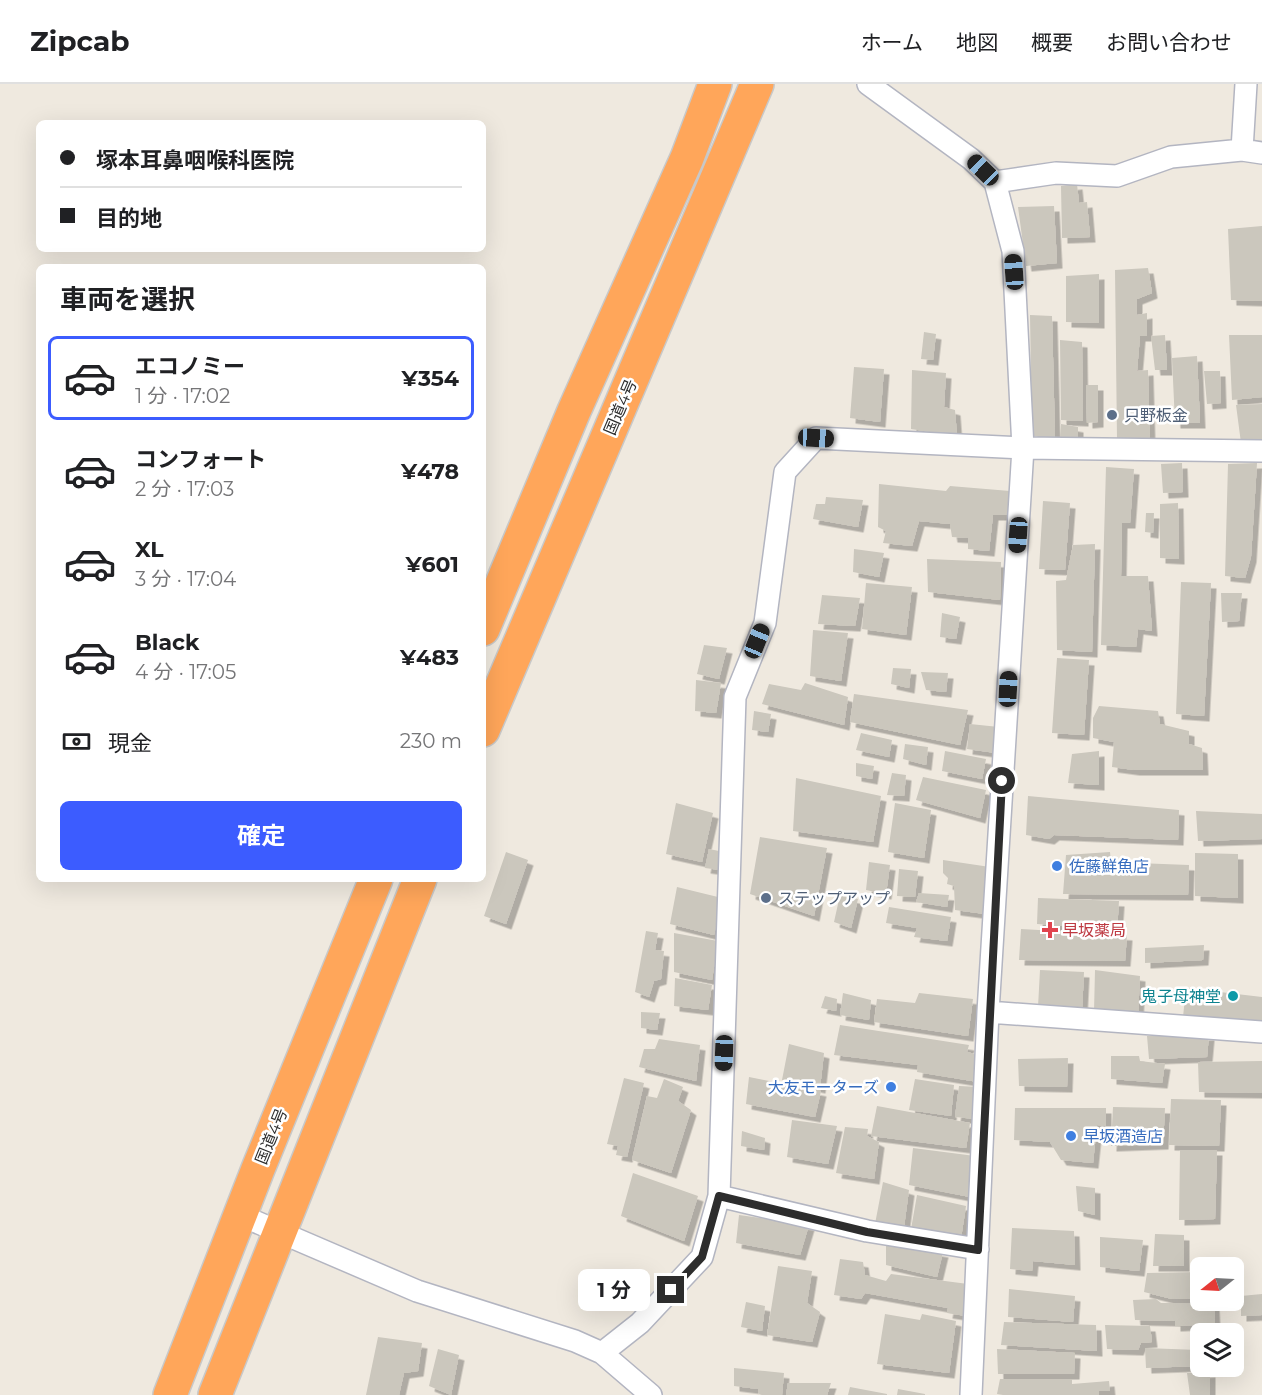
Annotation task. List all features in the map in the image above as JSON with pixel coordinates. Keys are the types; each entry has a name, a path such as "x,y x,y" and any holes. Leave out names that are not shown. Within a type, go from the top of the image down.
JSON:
{"highway":[{"path":"486,622 574,411 687,158 715,84"},
{"name":"国道4号","path":"486,723 757,84"},
{"name":"国道4号","path":"170,1395 375,882"},
{"path":"215,1395 419,882"}],"street":[{"path":"868,84 971,159 995,182 1013,251 1023,448 988,1012 971,1395"},
{"path":"995,182 1056,173 1117,176 1171,157 1252,151 1246,84"},
{"path":"602,1353 640,1323 702,1257 719,1196 735,697 765,623 785,472 816,438 1023,448 1262,451"},
{"path":"988,1012 1262,1032"},
{"path":"719,1196 867,1232 978,1250"},
{"path":"240,1215 417,1291 575,1341 602,1353 651,1395"}],"building":[{"path":"1077,184 1079,203 1087,202 1090,237 1062,238 1061,186"},
{"path":"1054,206 1057,263 1026,266 1018,207"},
{"path":"1262,226 1262,301 1231,300 1228,229"},
{"path":"1148,268 1152,293 1137,299 1137,315 1147,313 1147,336 1140,336 1137,371 1148,370 1150,441 1117,440 1115,270"},
{"path":"1099,274 1099,323 1066,322 1066,276"},
{"path":"1030,315 1052,316 1055,438 1032,436"},
{"path":"924,332 936,334 933,360 921,359"},
{"path":"1165,335 1167,370 1155,370 1151,336"},
{"path":"1229,335 1262,335 1262,397 1232,400"},
{"path":"1060,340 1082,342 1083,421 1061,420"},
{"path":"1197,356 1200,423 1175,423 1172,358"},
{"path":"854,367 884,369 880,422 850,418"},
{"path":"912,370 946,373 944,407 955,410 957,436 911,429"},
{"path":"1204,371 1220,371 1221,403 1207,404"},
{"path":"1086,385 1098,385 1098,422 1087,423"},
{"path":"1262,404 1262,443 1241,443 1236,405"},
{"path":"1061,424 1078,427 1078,437 1060,437"},
{"path":"1182,463 1183,492 1163,493 1161,464"},
{"path":"1257,463 1251,557 1245,578 1225,576 1228,464"},
{"path":"1106,467 1134,469 1130,523 1122,523 1121,576 1148,576 1152,631 1138,629 1136,647 1101,645"},
{"path":"879,484 946,491 950,486 1010,491 1011,515 993,515 989,551 968,549 968,538 952,537 950,524 919,521 912,546 883,543 886,531 878,527"},
{"path":"826,497 863,500 858,527 813,519 816,504 825,504"},
{"path":"1043,501 1070,503 1065,570 1039,569"},
{"path":"1178,503 1179,559 1160,558 1160,504"},
{"path":"1146,513 1154,513 1153,533 1145,532"},
{"path":"1095,544 1092,652 1057,650 1056,581 1066,580 1073,545"},
{"path":"854,549 884,553 879,577 853,572"},
{"path":"927,559 1001,562 1000,600 928,592"},
{"path":"1181,582 1211,583 1204,716 1176,714"},
{"path":"866,583 912,587 906,635 862,629"},
{"path":"1221,593 1242,593 1239,621 1222,622"},
{"path":"822,595 860,598 855,626 818,624"},
{"path":"942,613 960,617 956,639 940,637"},
{"path":"813,630 848,633 841,681 810,676"},
{"path":"704,645 727,648 719,679 697,674"},
{"path":"1057,658 1089,660 1084,735 1052,733"},
{"path":"893,668 911,669 909,688 891,684"},
{"path":"921,672 948,673 946,692 926,690"},
{"path":"696,680 721,683 716,713 695,711"},
{"path":"805,683 848,697 844,725 762,704 769,684 801,690"},
{"path":"854,694 968,710 960,745 850,722"},
{"path":"1099,706 1158,711 1160,724 1189,731 1189,744 1202,748 1203,770 1134,770 1112,767 1114,742 1093,738 1093,718"},
{"path":"754,711 771,714 768,732 752,730"},
{"path":"970,724 999,727 996,753 967,749"},
{"path":"861,733 892,740 889,757 856,750"},
{"path":"905,744 928,747 926,765 903,759"},
{"path":"945,751 986,759 982,779 942,771"},
{"path":"1099,751 1099,785 1068,783 1072,754"},
{"path":"856,763 874,766 872,779 856,776"},
{"path":"892,773 906,775 904,796 887,795"},
{"path":"923,777 986,790 980,818 916,800"},
{"path":"796,778 881,796 873,842 793,831"},
{"path":"1028,796 1179,810 1178,840 1054,835 1049,839 1026,835"},
{"path":"676,803 713,813 702,862 666,854"},
{"path":"895,803 931,810 924,858 888,852"},
{"path":"1196,811 1262,814 1262,839 1198,841"},
{"path":"760,837 827,848 814,916 750,894"},
{"path":"709,849 724,852 720,870 705,868"},
{"path":"506,852 528,860 506,924 484,916"},
{"path":"1110,852 1111,862 1189,865 1188,895 1063,894 1066,855"},
{"path":"1195,853 1238,854 1238,898 1195,896"},
{"path":"943,860 990,867 985,914 955,910 954,886 947,884 948,878 943,873"},
{"path":"869,862 890,865 886,894 866,890"},
{"path":"899,869 918,871 915,897 897,896"},
{"path":"677,887 722,898 714,935 670,924"},
{"path":"919,893 949,895 947,907 916,902"},
{"path":"840,895 858,899 851,928 834,922"},
{"path":"1038,898 1119,901 1117,930 1037,924"},
{"path":"889,907 951,917 947,941 914,937 917,928 886,923"},
{"path":"1021,929 1127,935 1125,961 1019,960"},
{"path":"646,931 658,933 655,950 664,951 661,979 654,981 649,997 635,992"},
{"path":"674,933 718,941 712,980 674,972"},
{"path":"1204,945 1203,960 1145,963 1145,948"},
{"path":"1040,970 1084,972 1082,1011 1038,1007"},
{"path":"1095,970 1140,976 1138,1016 1094,1012"},
{"path":"675,978 712,985 708,1010 674,1006"},
{"path":"1186,988 1262,997 1262,1025 1183,1017"},
{"path":"843,993 871,1000 869,1020 840,1015"},
{"path":"919,993 973,999 968,1036 874,1022 877,999 915,1003"},
{"path":"825,996 837,999 836,1011 821,1008"},
{"path":"641,1012 660,1013 657,1030 641,1028"},
{"path":"840,1025 969,1045 967,1052 979,1055 978,1082 917,1072 918,1065 834,1055"},
{"path":"1209,1035 1207,1057 1149,1059 1147,1036"},
{"path":"659,1039 700,1045 696,1081 639,1067 644,1049 655,1049"},
{"path":"789,1044 824,1053 820,1088 782,1080"},
{"path":"1111,1056 1139,1056 1140,1061 1165,1064 1162,1083 1111,1079"},
{"path":"1068,1058 1067,1087 1019,1086 1018,1059"},
{"path":"1262,1061 1262,1093 1199,1092 1198,1062"},
{"path":"749,1077 821,1091 815,1117 746,1104"},
{"path":"624,1078 644,1083 627,1157 616,1155 618,1146 607,1144"},
{"path":"664,1079 683,1087 678,1101 691,1110 671,1173 632,1160 647,1096 657,1098"},
{"path":"915,1079 954,1085 951,1116 909,1110"},
{"path":"959,1086 979,1087 976,1119 955,1117"},
{"path":"1171,1099 1221,1100 1219,1146 1169,1145"},
{"path":"877,1106 970,1123 966,1148 871,1136"},
{"path":"1113,1107 1165,1108 1163,1144 1111,1146"},
{"path":"1015,1108 1106,1108 1106,1126 1097,1125 1093,1163 1061,1160 1050,1142 1014,1140"},
{"path":"792,1120 837,1126 828,1164 787,1157"},
{"path":"845,1127 868,1129 867,1136 879,1142 874,1179 836,1173"},
{"path":"742,1131 765,1138 764,1150 741,1146"},
{"path":"913,1148 975,1156 970,1197 909,1185"},
{"path":"1180,1150 1217,1150 1215,1219 1179,1220"},
{"path":"633,1173 698,1196 684,1241 621,1216"},
{"path":"883,1182 909,1190 904,1227 875,1224"},
{"path":"1076,1186 1095,1188 1095,1215 1078,1211"},
{"path":"917,1195 966,1206 961,1238 911,1229"},
{"path":"739,1215 809,1225 800,1255 736,1243"},
{"path":"1012,1228 1074,1231 1075,1265 1033,1261 1032,1271 1010,1269"},
{"path":"1155,1234 1184,1235 1184,1266 1153,1266"},
{"path":"1100,1237 1143,1240 1139,1271 1100,1267"},
{"path":"886,1243 943,1252 937,1277 886,1265"},
{"path":"840,1259 863,1262 865,1275 886,1281 891,1274 968,1284 966,1316 947,1313 948,1308 865,1293 861,1299 834,1295"},
{"path":"778,1266 812,1271 807,1303 820,1312 812,1342 767,1335"},
{"path":"1190,1272 1190,1298 1172,1299 1144,1292 1147,1273"},
{"path":"1009,1289 1075,1296 1073,1322 1008,1317"},
{"path":"1262,1294 1262,1315 1241,1316 1241,1311 1244,1311 1244,1296"},
{"path":"1156,1299 1161,1303 1190,1303 1190,1311 1214,1311 1215,1323 1190,1323 1190,1325 1175,1326 1175,1321 1135,1320 1133,1300"},
{"path":"746,1302 765,1306 762,1331 741,1327"},
{"path":"885,1314 920,1320 922,1314 956,1321 949,1373 877,1364"},
{"path":"1004,1322 1096,1325 1097,1351 1001,1345"},
{"path":"1105,1325 1150,1326 1152,1342 1141,1343 1138,1350 1107,1349"},
{"path":"378,1337 422,1343 418,1371 404,1373 399,1395 366,1395"},
{"path":"1145,1348 1190,1350 1190,1366 1146,1368"},
{"path":"438,1349 459,1355 451,1395 429,1386"},
{"path":"997,1349 1075,1353 1074,1374 998,1374"},
{"path":"734,1368 784,1373 782,1395 762,1395 759,1394 758,1389 734,1386"},
{"path":"1187,1373 1190,1373 1190,1377 1210,1377 1210,1395 1190,1395"},
{"path":"1000,1379 1072,1379 1072,1384 1109,1381 1110,1391 1099,1391 1099,1395 1003,1395 997,1394"},
{"path":"788,1383 831,1383 827,1395 786,1395"},
{"path":"850,1387 887,1394 887,1395 848,1395"},
{"path":"898,1389 925,1394 925,1395 897,1395"}],"place":[{"name":"只野板金","path":"1112,415"},
{"name":"佐藤鮮魚店","path":"1057,866"},
{"name":"ステップアップ","path":"766,898"},
{"name":"早坂薬局","path":"1050,930"},
{"name":"鬼子母神堂","path":"1233,996"},
{"name":"大友モーターズ","path":"891,1087"},
{"name":"早坂酒造店","path":"1071,1136"}],"route":[{"path":"671,1290 702,1257 719,1196 867,1232 978,1250 988,1012 1002,781"}]}
